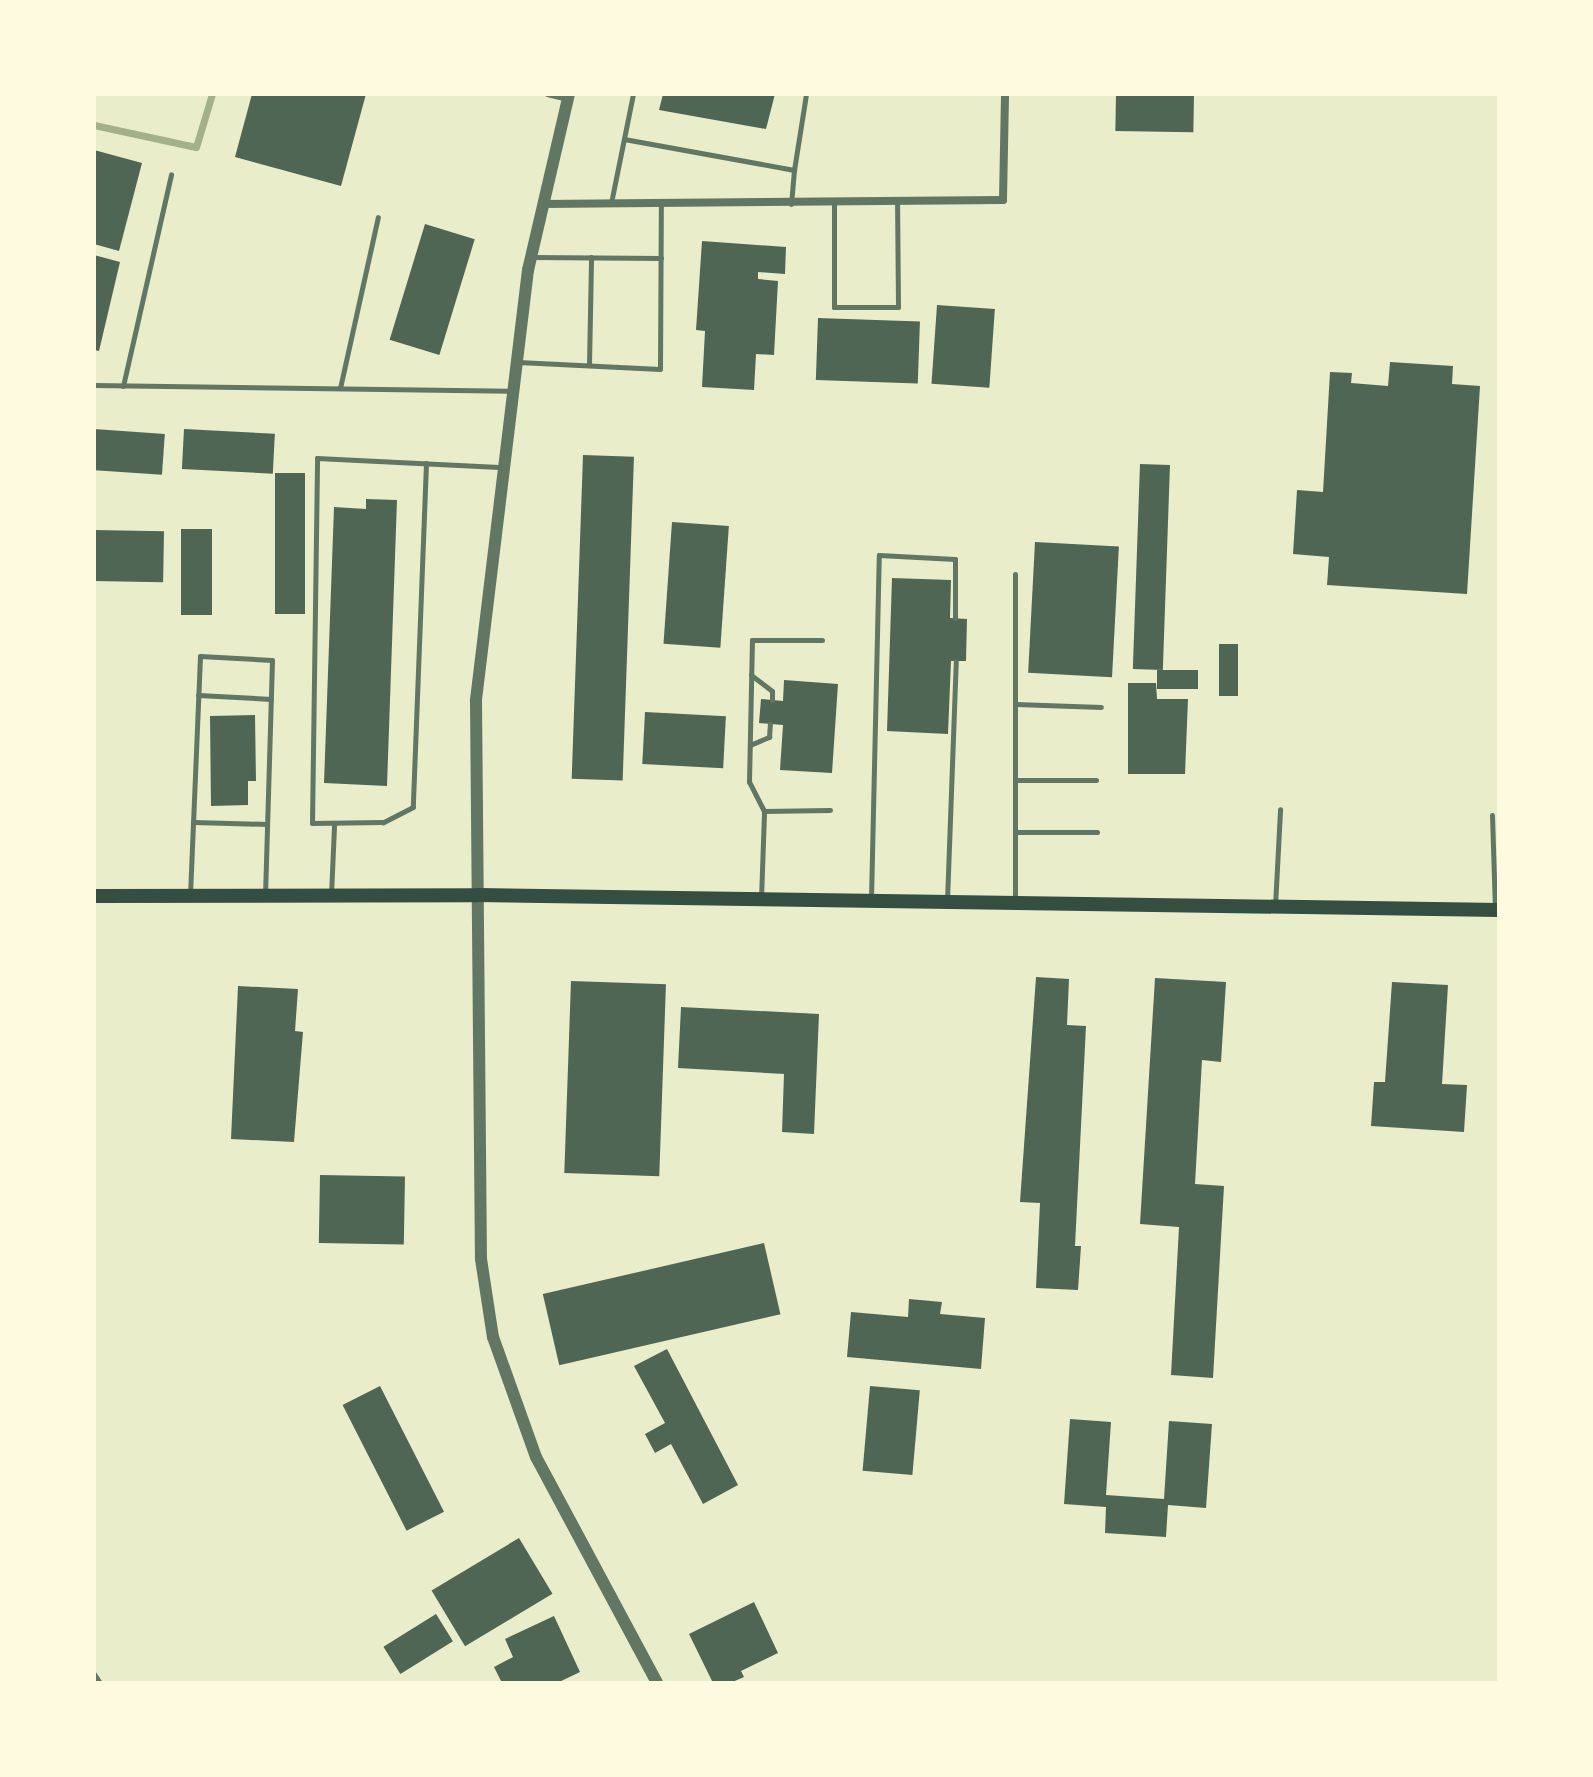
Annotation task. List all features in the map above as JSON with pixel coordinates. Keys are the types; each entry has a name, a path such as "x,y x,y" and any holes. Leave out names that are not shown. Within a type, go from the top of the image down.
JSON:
{"main road":[{"path":"94,896 478,895 1497,910"}],"street":[{"path":"542,204 1003,200 1005,94"},
{"path":"568,97 531,257 476,701 481,1259 493,1337 536,1457 657,1683"}],"lane":[{"path":"547,94 568,97"},
{"path":"611,203 633,94"},
{"path":"791,204 806,94"},
{"path":"624,139 794,170"},
{"path":"123,386 171,174"},
{"path":"834,203 834,307 898,307 897,202"},
{"path":"516,362 660,369 661,205"},
{"path":"340,388 378,217"},
{"path":"531,257 661,258"},
{"path":"589,365 591,257"},
{"path":"94,385 513,391"},
{"path":"426,463 413,807 383,822 312,823 317,458 426,463 505,467"},
{"path":"871,901 879,555 955,559 955,618"},
{"path":"1015,574 1015,903"},
{"path":"760,900 764,811 749,782 752,640 822,640"},
{"path":"190,896 200,656 272,660 265,896"},
{"path":"947,902 956,661"},
{"path":"751,675 772,691 772,700"},
{"path":"198,695 271,699"},
{"path":"1015,704 1101,707"},
{"path":"750,745 769,737 770,724"},
{"path":"1015,780 1096,780"},
{"path":"1275,907 1280,809"},
{"path":"764,811 830,810"},
{"path":"1492,815 1497,910"},
{"path":"193,822 267,824"},
{"path":"331,896 334,825"},
{"path":"1015,832 1097,832"},
{"path":"94,1674 100,1683"}],"building":[{"path":"252,94 366,94 341,186 235,157"},
{"path":"663,94 775,94 766,129 659,110"},
{"path":"1116,94 1194,95 1193,132 1115,131"},
{"path":"94,150 142,163 119,251 94,244"},
{"path":"425,224 475,239 439,355 390,340"},
{"path":"702,241 786,247 785,274 758,272 758,279 778,281 774,355 756,354 754,390 702,387 705,331 696,330"},
{"path":"94,255 120,262 99,351 94,350"},
{"path":"937,305 995,309 989,388 931,384"},
{"path":"818,318 920,322 918,384 816,380"},
{"path":"1390,362 1453,366 1452,384 1480,386 1467,594 1327,585 1329,557 1293,554 1297,490 1323,492 1330,372 1352,373 1351,383 1388,386"},
{"path":"94,429 165,434 162,475 94,470"},
{"path":"184,429 275,434 273,474 182,469"},
{"path":"583,455 634,457 623,781 572,779"},
{"path":"1140,464 1170,465 1163,670 1133,669"},
{"path":"275,473 305,473 305,614 275,614"},
{"path":"366,499 397,500 387,786 324,783 334,507 366,509"},
{"path":"672,522 729,526 720,648 663,644"},
{"path":"181,529 212,529 212,615 181,615"},
{"path":"94,530 164,531 163,582 94,581"},
{"path":"1035,542 1119,546 1112,677 1028,673"},
{"path":"892,578 951,580 950,618 967,619 966,661 951,661 948,734 887,731"},
{"path":"1219,644 1238,644 1238,696 1219,696"},
{"path":"1157,670 1198,670 1198,689 1157,689"},
{"path":"784,680 838,684 832,773 780,770 783,725 759,723 761,699 783,701"},
{"path":"1128,683 1156,683 1157,699 1188,699 1185,774 1128,774"},
{"path":"645,712 726,716 723,768 642,764"},
{"path":"255,715 256,781 248,781 248,805 211,806 210,716"},
{"path":"1036,977 1069,979 1067,1025 1086,1026 1075,1246 1081,1246 1078,1290 1036,1288 1040,1203 1020,1202"},
{"path":"1155,978 1226,982 1221,1062 1202,1060 1195,1184 1224,1186 1213,1378 1171,1375 1179,1227 1140,1224"},
{"path":"571,981 666,984 659,1176 564,1173"},
{"path":"1392,982 1448,985 1442,1084 1467,1085 1464,1132 1371,1126 1374,1082 1385,1082"},
{"path":"238,986 298,989 295,1031 303,1032 294,1142 231,1139"},
{"path":"681,1007 819,1014 814,1134 782,1132 784,1074 678,1068"},
{"path":"320,1175 405,1176 404,1244 319,1243"},
{"path":"764,1243 780,1314 559,1365 543,1294"},
{"path":"909,1299 942,1302 940,1314 985,1318 981,1369 847,1357 851,1312 908,1317"},
{"path":"667,1349 738,1485 703,1504 671,1444 655,1453 645,1434 665,1423 634,1366"},
{"path":"380,1386 444,1512 407,1531 343,1405"},
{"path":"870,1386 920,1390 912,1475 863,1471"},
{"path":"1070,1419 1111,1422 1106,1495 1164,1499 1169,1421 1212,1424 1206,1508 1168,1505 1166,1537 1105,1533 1106,1507 1064,1504"},
{"path":"519,1538 552,1594 465,1646 432,1591"},
{"path":"754,1602 778,1653 741,1671 744,1677 730,1683 713,1683 689,1634"},
{"path":"436,1614 453,1641 400,1674 383,1647"},
{"path":"554,1616 580,1672 557,1683 502,1683 494,1667 513,1657 505,1639"}],"waterway":[{"path":"94,125 196,147 212,94"}]}
